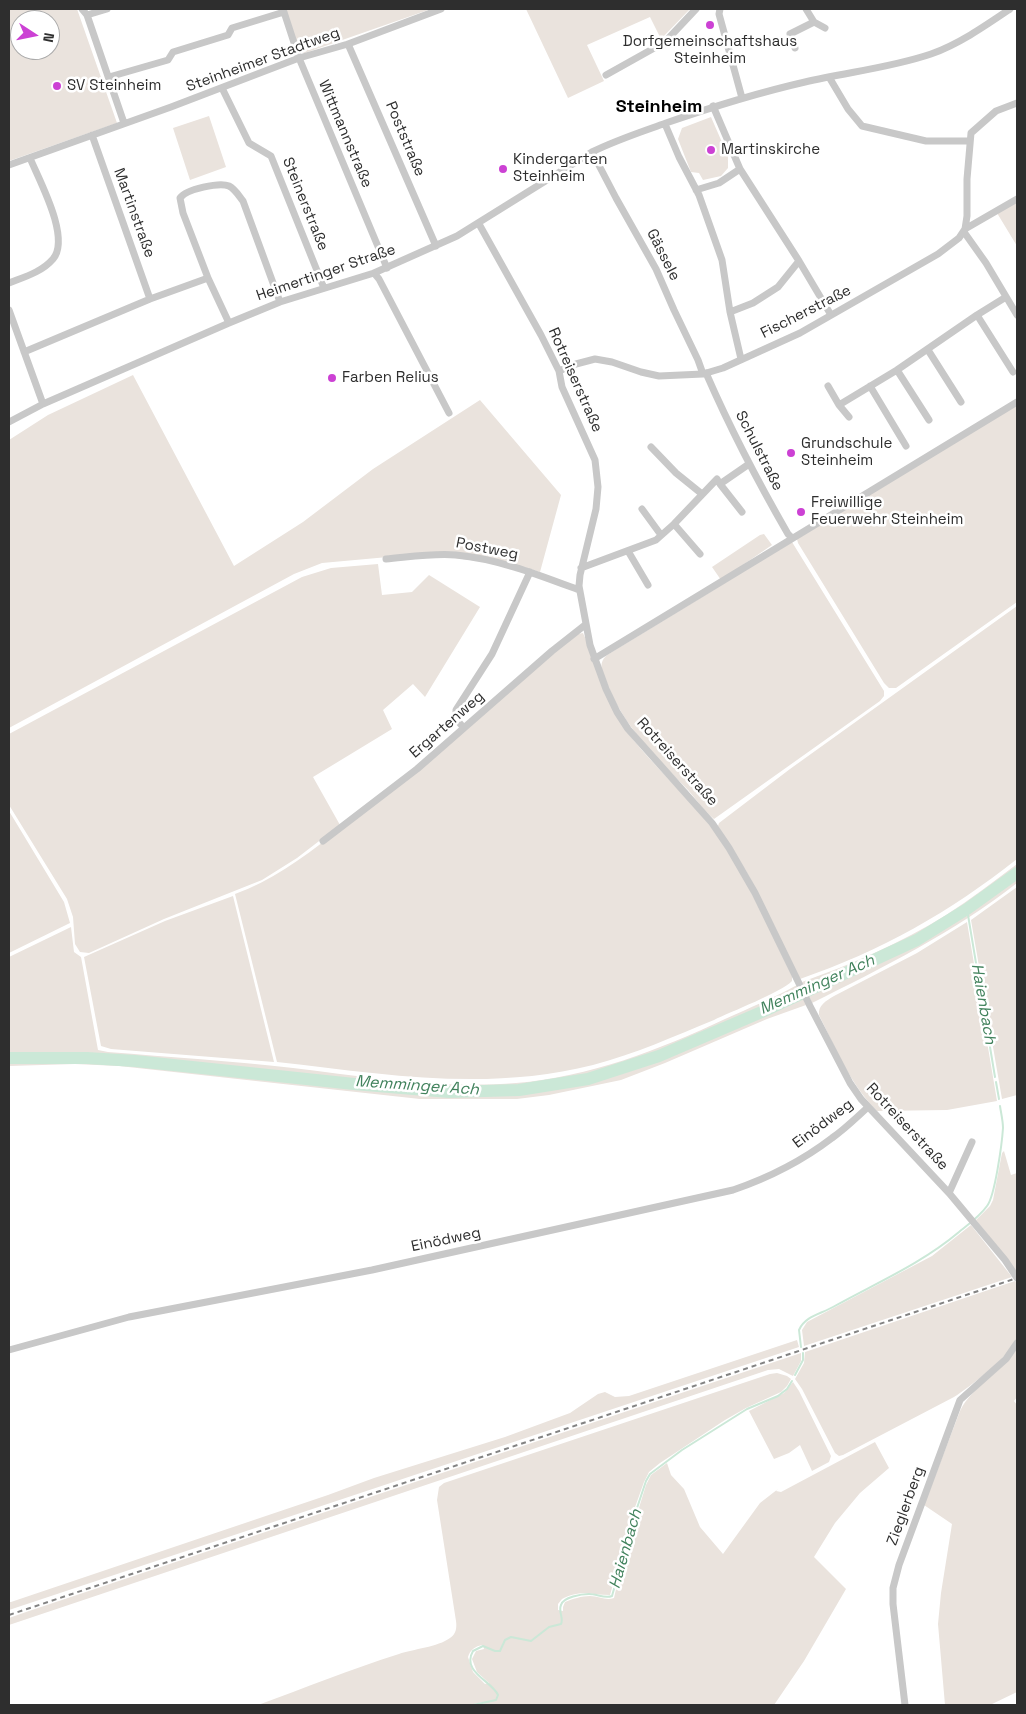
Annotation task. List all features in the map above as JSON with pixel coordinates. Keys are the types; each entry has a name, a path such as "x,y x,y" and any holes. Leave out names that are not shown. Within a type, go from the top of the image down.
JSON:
{"street":[{"path":"107,9 85,12 124,123"},
{"name":"Steinheimer Stadtweg","path":"9,165 222,88 298,58 348,44 441,9"},
{"path":"606,75 665,42 696,9"},
{"path":"720,9 719,14 742,98"},
{"path":"806,9 814,22 825,28"},
{"name":"Heimertinger Straße","path":"9,422 43,404 229,323 280,302 374,273 436,246 478,224 592,152 612,142 712,106 829,76 897,64 931,54 960,40 1010,9"},
{"path":"109,77 168,60 173,52 228,35 232,28 284,10"},
{"name":"Wittmannstraße","path":"284,10 298,58 387,268"},
{"path":"794,48 790,34 814,22"},
{"name":"Poststraße","path":"348,44 436,246"},
{"path":"829,76 848,109 862,126 926,141 969,141"},
{"name":"Steinerstraße","path":"222,88 249,143 271,156 324,288"},
{"path":"1017,103 996,111 971,133 967,178 967,216 964,230 1017,315"},
{"path":"712,106 740,169 831,314"},
{"path":"664,124 696,190 722,260 730,312 741,359"},
{"name":"Martinstraße","path":"92,135 150,300"},
{"name":"Gässele","path":"592,152 656,268 704,374"},
{"path":"9,283 40,270 53,259 58,251 59,238 54,216 30,158"},
{"path":"696,190 718,183 740,169"},
{"path":"229,323 208,278 183,213 180,198 186,193 222,184 235,190 242,201 280,302"},
{"name":"Fischerstraße","path":"559,371 595,359 659,376 704,374 723,368 800,334 831,314 938,254 959,238 964,230 1017,199"},
{"name":"Rotreiserstraße","path":"478,224 541,335 559,371 562,386 582,427 595,460 598,487 596,509 581,568 579,590 585,626 594,659 609,695 625,725 712,823 728,848 755,893 850,1083 867,1108 949,1193 1017,1278"},
{"path":"730,312 753,303 778,287 799,261"},
{"path":"374,273 379,279 449,413"},
{"path":"24,352 208,278"},
{"path":"839,405 928,350 976,315 1006,297"},
{"path":"9,310 43,404"},
{"path":"976,315 1013,372"},
{"path":"928,350 961,402"},
{"path":"897,370 929,420"},
{"name":"Schulstraße","path":"704,374 749,464 792,538"},
{"path":"828,386 839,405 849,417"},
{"path":"870,386 906,446"},
{"path":"594,659 1017,402"},
{"path":"651,447 676,473 702,494"},
{"path":"720,484 749,464"},
{"path":"581,568 656,540 717,480 742,512"},
{"path":"642,509 661,535"},
{"path":"674,524 700,554"},
{"path":"628,551 648,585"},
{"name":"Postweg","path":"386,559 455,555 498,563 530,572 579,590"},
{"path":"464,728 456,719 456,710 492,654 530,572"},
{"name":"Ergartenweg","path":"323,841 406,778 552,651 585,626"},
{"name":"Einödweg","path":"9,1350 129,1317 372,1270 733,1190 764,1178 813,1151 833,1138 867,1108"},
{"name":"Rotreiserstraße","path":"949,1193 972,1142"},
{"name":"Zieglerberg","path":"905,1705 893,1604 893,1588 899,1565 960,1400 1006,1359 1017,1343"}],"shaded area":[{"name":"SV Steinheim","path":"9,9 77,9 117,123 9,161"},
{"path":"285,9 431,9 305,53 300,52"},
{"path":"526,9 690,9 661,39 650,17 587,45 604,81 568,98"},
{"path":"209,116 226,167 190,180 173,128"},
{"path":"711,117 728,156 728,168 721,176 703,180 699,173 691,172 678,139 682,128"},
{"path":"1017,202 1017,246 997,213"},
{"path":"133,375 234,566 303,522 373,469 480,400 561,495 540,572 520,566 421,554 322,563 294,574 9,728 9,440 48,415"},
{"path":"1017,404 1017,602 896,688 889,688 884,683 797,539"},
{"path":"764,534 772,545 721,580 712,567"},
{"path":"792,542 884,691 884,696 880,701 714,819 631,727 614,699 603,672 602,662 607,655"},
{"path":"378,564 382,595 412,592 429,575 480,607 425,697 413,684 383,710 392,729 313,777 340,825 297,858 262,880 164,919 89,953 80,952 75,944 73,917 67,899 9,805 9,734 302,577 331,568"},
{"path":"1017,606 1017,859 940,913 887,943 800,979 749,876 718,826 719,823 790,769"},
{"path":"583,633 624,728 645,754 702,815 724,845 755,900 792,976 792,981 778,991 755,1002 624,1056 593,1065 553,1073 514,1078 435,1078 277,1062 235,894 261,883 320,845 551,654 578,634"},
{"path":"9,811 64,902 70,923 9,953"},
{"path":"1017,864 1017,883 969,918 891,963 812,1003 802,982 858,960 912,935 955,909"},
{"path":"1017,887 1017,1095 1002,1099 971,920"},
{"path":"233,896 274,1062 111,1049 101,1046 84,957 165,921"},
{"path":"967,922 997,1101 947,1110 877,1111 867,1101 844,1066 819,1015 820,1009 823,1004 834,996 917,953"},
{"path":"71,927 74,952 81,957 98,1050 108,1052 247,1063 432,1083 516,1083 570,1075 649,1051 770,999 797,985 806,1005 767,1019 621,1080 549,1095 517,1099 420,1099 119,1066 75,1064 9,1066 9,957"},
{"path":"1004,1151 1011,1175 1017,1173 1017,1272 976,1220 990,1206 993,1200 1002,1153"},
{"path":"971,1225 1012,1277 804,1346 802,1330 807,1322 932,1256"},
{"path":"1015,1281 1017,1284 1018,1312 1017,1339 999,1362 954,1397 843,1455 839,1456 835,1453 795,1379 804,1363 805,1352"},
{"path":"797,1340 799,1347 9,1610 9,1602 374,1478 505,1437 570,1413 598,1394 605,1392 615,1397 629,1396"},
{"path":"1017,1349 1017,1397 1014,1401 1017,1405 1017,1692 990,1705 945,1705 938,1624 952,1524 924,1505 960,1411 972,1394"},
{"path":"801,1353 801,1361 793,1376 779,1369 768,1370 9,1625 9,1618 29,1611"},
{"path":"777,1373 791,1379 781,1392 725,1420 649,1472 634,1510 610,1595 586,1593 568,1596 558,1604 558,1610 563,1611 565,1602 580,1597 614,1598 622,1563 646,1485 651,1475 667,1463 671,1475 684,1489 700,1527 723,1554 760,1503 778,1489 776,1491 781,1492 875,1442 889,1468 860,1493 835,1523 814,1557 846,1589 804,1661 774,1705 478,1705 485,1703 483,1702 469,1705 258,1705 381,1660 439,1644 454,1635 456,1621 437,1500 439,1487 444,1483","holes":["483,1645 484,1649 476,1651 472,1659 477,1672 489,1683 485,1684 473,1672 468,1657 475,1647"]},
{"path":"793,1382 831,1456 829,1462 812,1471 800,1445 789,1453 774,1459 749,1411 784,1393"}],"waterway":[{"name":"Memminger Ach","path":"9,1058 87,1058 135,1061 449,1092 519,1090 588,1079 659,1056 764,1011 917,940 967,909 1017,873"},
{"name":"Haienbach","path":"967,909 995,1077"},
{"name":"Haienbach","path":"996,1082 999,1099"},
{"name":"Haienbach","path":"801,1347 799,1330 809,1318 898,1273 929,1254 967,1226 984,1210 993,1192 1000,1157 1003,1128 1000,1106"},
{"name":"Haienbach","path":"795,1375 803,1360 803,1353"},
{"name":"Haienbach","path":"473,1705 496,1700 498,1695 471,1665 470,1658 473,1651 483,1646 500,1651 505,1640 511,1637 531,1641 549,1627 561,1624 561,1605 562,1602 569,1598 586,1594 612,1596 636,1511 650,1474 682,1450 747,1409 778,1396 787,1389 792,1381"}],"railway":[{"path":"9,1615 1017,1278"}],"place":[{"name":"Dorfgemeinschaftshaus Steinheim","path":"710,25"},
{"name":"SV Steinheim","path":"57,86"},
{"name":"Martinskirche","path":"711,150"},
{"name":"Kindergarten Steinheim","path":"503,169"},
{"name":"Farben Relius","path":"332,378"},
{"name":"Grundschule Steinheim","path":"791,453"},
{"name":"Freiwillige Feuerwehr Steinheim","path":"801,512"}],"district":[{"name":"Steinheim","path":"659,107"}]}
